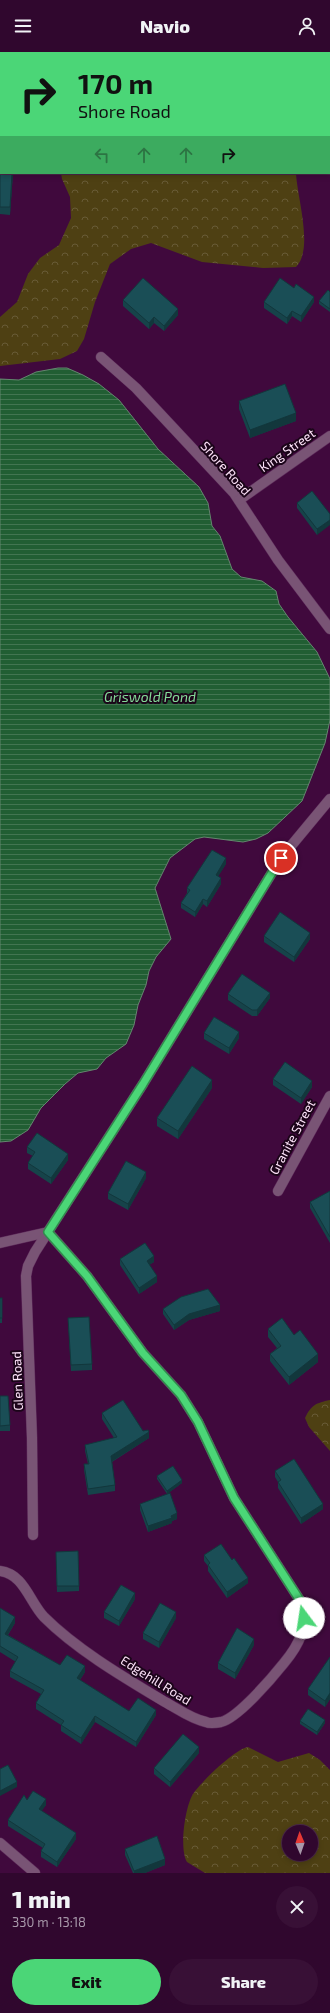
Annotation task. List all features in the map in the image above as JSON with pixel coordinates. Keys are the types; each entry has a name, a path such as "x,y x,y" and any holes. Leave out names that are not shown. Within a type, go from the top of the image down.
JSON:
{"street":[{"name":"Shore Road","path":"101,357 136,388 239,500 278,560 330,629"},
{"name":"King Street","path":"239,500 330,436"},
{"path":"0,1244 48,1232 143,1084 281,858 330,799"},
{"name":"Granite Street","path":"278,1192 330,1096"},
{"name":"Glen Road","path":"33,1535 32,1438 26,1276 35,1252 48,1232"},
{"name":"Edgehill Road","path":"0,1571 12,1574 19,1579 41,1613 63,1634 153,1694 193,1718 206,1723 221,1722 229,1719 242,1708 282,1666 300,1640 304,1624 301,1602 234,1498 194,1414 174,1386 129,1334 73,1258 48,1232"},
{"path":"0,1843 35,1873"}],"green space":[{"path":"61,174 296,174 304,236 304,248 301,259 296,267 263,268 202,262 151,243 131,249 110,264 95,302 84,339 77,351 60,359 0,366 0,317 17,302 28,274 40,258 59,245 71,218 70,197"},
{"path":"330,1400 330,1451 309,1427 305,1418 309,1410 314,1405"},
{"path":"248,1747 278,1762 309,1753 320,1760 330,1770 330,1873 205,1873 187,1862 183,1848 183,1838 185,1818 190,1800 203,1782 235,1754"}],"water":[{"name":"Griswold Pond","path":"67,368 83,375 99,384 119,400 158,449 199,487 208,503 212,526 220,536 232,569 241,577 262,581 276,591 279,604 317,652 330,679 330,720 325,743 302,801 268,833 256,839 243,842 204,837 195,839 170,858 155,888 171,939 156,957 149,971 146,985 138,1005 134,1025 126,1044 106,1058 97,1069 78,1073 65,1084 41,1108 28,1130 11,1141 0,1142 0,379 19,380 36,372"}],"building":[{"path":"0,174 12,174 10,207 0,207"},
{"path":"143,278 178,309 164,326 154,317 149,323 123,300"},
{"path":"280,278 294,288 296,284 314,297 301,316 292,311 287,318 264,302"},
{"path":"328,290 330,292 330,309 319,301"},
{"path":"285,384 296,413 250,430 239,401"},
{"path":"312,491 330,514 330,520 317,529 297,503"},
{"path":"212,850 226,858 216,875 221,878 207,901 203,899 195,912 181,903 190,890 187,888"},
{"path":"280,912 310,933 294,957 264,936"},
{"path":"242,974 270,993 257,1010 252,1010 228,994"},
{"path":"214,1017 239,1032 229,1048 204,1033"},
{"path":"285,1062 312,1081 301,1098 273,1079"},
{"path":"192,1066 212,1080 178,1131 157,1118"},
{"path":"37,1133 68,1154 51,1178 28,1163 35,1152 27,1147"},
{"path":"126,1161 146,1172 128,1204 108,1193"},
{"path":"330,1191 330,1237 310,1202"},
{"path":"145,1243 154,1256 147,1261 157,1276 139,1288 120,1259"},
{"path":"208,1289 220,1305 189,1314 174,1325 163,1309 181,1297"},
{"path":"0,1298 2,1298 2,1318 0,1318"},
{"path":"89,1317 92,1364 71,1365 68,1318"},
{"path":"282,1318 294,1335 300,1330 318,1354 289,1377 270,1354 281,1346 268,1329"},
{"path":"0,1396 8,1396 10,1425 0,1426"},
{"path":"123,1400 143,1431 148,1430 149,1432 111,1456 115,1485 88,1489 84,1464 89,1464 85,1445 117,1437 102,1413"},
{"path":"294,1459 323,1504 301,1518 278,1482 281,1480 275,1471"},
{"path":"173,1466 182,1480 167,1491 157,1476"},
{"path":"170,1493 177,1513 171,1516 172,1518 148,1526 140,1504"},
{"path":"221,1544 232,1560 234,1558 248,1578 227,1592 208,1565 210,1563 204,1555"},
{"path":"78,1551 79,1586 57,1586 56,1552"},
{"path":"121,1585 135,1593 119,1621 104,1612"},
{"path":"160,1603 176,1612 159,1642 143,1633"},
{"path":"0,1608 15,1617 5,1634 60,1665 67,1655 85,1666 77,1678 129,1711 138,1698 156,1710 136,1742 95,1716 81,1738 61,1725 64,1721 36,1703 44,1690 10,1671 18,1657 0,1646"},
{"path":"237,1628 254,1639 235,1673 218,1663"},
{"path":"330,1657 330,1693 325,1701 308,1689"},
{"path":"308,1709 325,1720 317,1732 300,1721"},
{"path":"183,1734 199,1747 170,1782 154,1768"},
{"path":"8,1765 17,1782 0,1791 0,1769"},
{"path":"33,1791 46,1799 39,1809 76,1833 57,1862 41,1851 45,1844 8,1820 24,1795 27,1800"},
{"path":"157,1836 165,1859 134,1871 125,1849"}],"route":[{"path":"281,858 143,1084 48,1232 68,1252 143,1353 174,1386 194,1414 225,1483 251,1527 290,1583 303,1607 304,1618"}]}
